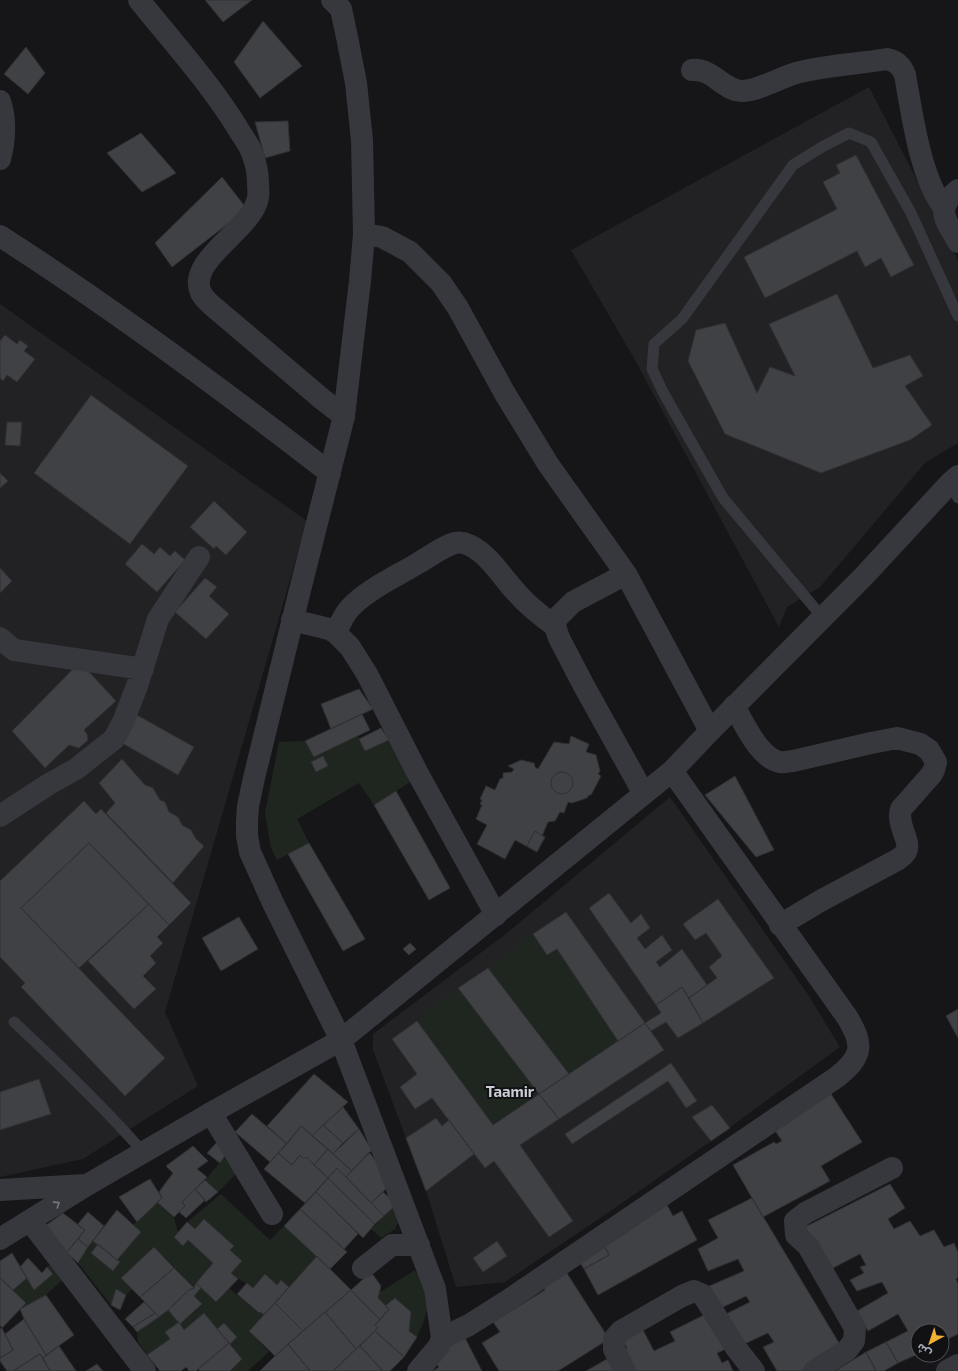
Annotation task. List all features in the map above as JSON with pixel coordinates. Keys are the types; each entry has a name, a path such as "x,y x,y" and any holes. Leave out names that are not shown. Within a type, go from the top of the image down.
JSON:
{"street":[{"path":"139,0 205,82 229,115 252,153 257,170 258,199 249,215 236,232 217,249 204,265 200,275 199,284 202,293 208,302 344,416"},
{"path":"339,3 354,75 362,140 364,234 360,281 344,416 292,620 248,806 247,836 250,852 273,903 341,1040 435,1289 442,1338 438,1346 418,1371"},
{"path":"692,70 699,69 706,71 727,86 741,91 751,90 797,73 820,67 887,59 895,61 905,74 922,158 930,183 937,198 944,208"},
{"path":"0,101 4,113 3,147 0,159"},
{"path":"958,190 947,202 943,214 958,242"},
{"path":"364,234 382,237 410,252 441,283 458,308 504,392 548,464 626,574 710,730"},
{"path":"0,236 154,342 273,429 330,473"},
{"path":"0,1239 143,1152 341,1040 672,771 710,730 956,485"},
{"path":"336,633 340,622 346,613 360,599 453,544 466,543 477,549 530,607 555,626 559,638 584,686 644,794"},
{"path":"0,816 48,784 76,769 114,738 123,722 158,619 199,556"},
{"path":"555,626 558,618 573,602 626,574"},
{"path":"292,620 318,625 336,633 350,647 368,674 417,772 496,915"},
{"path":"0,638 14,650 142,669"},
{"path":"734,706 760,748 770,758 780,762 793,761 897,738 920,744 929,750 936,762 931,775 901,809 899,816 908,846 906,852 897,860 822,900 780,925"},
{"path":"442,1338 469,1325 510,1299 838,1077 851,1066 859,1048 856,1033 847,1017 780,925 672,771"},
{"path":"211,1113 227,1142 272,1214"},
{"path":"814,1371 847,1350 854,1341 855,1328 808,1246 796,1235 795,1221 805,1213 892,1168"},
{"path":"0,1190 87,1185"},
{"path":"30,1221 145,1371"},
{"path":"363,1268 392,1245 419,1245"},
{"path":"625,1371 614,1349 614,1339 621,1331 682,1296 694,1291 704,1295 736,1348 754,1371"},
{"path":"946,1371 958,1365"}],"lane":[{"path":"823,618 723,498 663,392 652,369 654,344 682,319 793,165 822,147 849,133 871,142 911,213 958,316"},
{"path":"14,1022 76,1079 143,1152"}],"shaded area":[{"path":"869,87 958,260 958,443 925,463 820,587 787,607 779,627 635,360 571,250"},
{"path":"0,304 307,521 165,1012 198,1086 83,1159 0,1177"},
{"path":"358,736 365,751 389,740 412,781 374,805 359,783 297,819 309,843 277,860 271,848 265,813 279,742 305,741 315,757"},
{"path":"670,797 809,996 840,1047 711,1141 505,1282 456,1287 428,1197 373,1050 373,1034 507,933"},
{"path":"533,934 547,955 557,949 618,1041 569,1074 488,968"},
{"path":"458,988 539,1094 493,1125 417,1021"},
{"path":"224,1158 239,1171 218,1192 205,1180"},
{"path":"221,1194 270,1240 284,1226 317,1256 289,1287 281,1280 277,1285 265,1275 253,1288 231,1273 242,1261 230,1250 234,1246 204,1219 195,1229 187,1222"},
{"path":"157,1202 174,1218 178,1232 174,1237 183,1245 188,1240 213,1263 196,1283 194,1288 154,1247 121,1278 132,1289 126,1295 116,1289 111,1305 78,1263 93,1241 98,1244 92,1253 113,1271 120,1263 117,1260 141,1232 133,1225"},
{"path":"397,1204 402,1214 395,1229 381,1238 371,1229"},
{"path":"51,1264 64,1278 46,1295 20,1309 26,1303 13,1290 27,1278 34,1290 53,1274 47,1267"},
{"path":"415,1270 426,1289 428,1296 428,1306 417,1337 409,1331 411,1312 395,1298 385,1306 378,1298 380,1292"},
{"path":"201,1288 216,1302 229,1288 258,1313 260,1312 264,1315 249,1331 269,1352 248,1371 230,1371 242,1359 230,1344 237,1337 224,1323 217,1329 204,1313 184,1330 180,1324 202,1305 194,1296"},
{"path":"168,1310 179,1322 165,1332 170,1339 147,1355 138,1342 137,1332"}],"building":[{"path":"205,0 252,0 223,22"},
{"path":"263,21 302,66 260,98 234,62"},
{"path":"26,47 45,73 28,94 4,74"},
{"path":"288,121 290,151 265,158 255,122"},
{"path":"141,133 176,173 142,192 107,153"},
{"path":"856,155 914,265 891,277 881,258 865,267 857,251 765,298 744,257 837,209 823,182 840,173 836,165"},
{"path":"222,177 247,209 172,267 155,243"},
{"path":"837,294 873,368 910,355 923,376 905,386 932,425 910,440 821,473 725,434 688,361 696,330 725,323 757,393 770,367 795,376 769,324"},
{"path":"5,335 17,344 20,340 28,346 24,351 35,359 17,382 7,375 3,381 0,378 0,341"},
{"path":"91,395 188,466 130,544 34,473"},
{"path":"7,422 22,422 20,446 5,445"},
{"path":"0,473 8,481 0,488"},
{"path":"214,501 247,532 226,555 216,546 214,549 190,527"},
{"path":"142,544 154,554 160,547 170,556 175,551 185,560 157,592 125,564"},
{"path":"0,568 12,581 0,593"},
{"path":"205,578 217,587 209,596 229,614 206,639 175,612"},
{"path":"80,662 116,701 84,730 87,734 88,740 79,748 69,745 45,768 12,731"},
{"path":"359,689 373,709 331,729 321,704"},
{"path":"362,714 370,730 314,757 305,741"},
{"path":"137,715 194,747 178,775 122,743"},
{"path":"381,728 389,740 365,751 359,739"},
{"path":"571,736 589,744 586,752 596,755 600,771 598,774 601,776 591,795 587,798 572,803 568,802 564,813 560,812 555,821 548,822 542,836 545,837 537,852 515,840 505,859 477,844 487,825 476,819 482,805 480,804 482,800 480,799 486,786 495,790 500,779 503,778 503,773 512,772 514,769 508,766 521,760 534,763 535,767 538,769 554,742 569,744"},
{"path":"323,756 328,766 316,772 311,762"},
{"path":"122,759 145,785 153,788 160,800 165,802 169,812 178,817 182,825 191,830 196,839 204,846 173,883 106,813 115,803 99,783"},
{"path":"562,772 570,775 573,783 570,791 562,794 554,791 551,783 554,775"},
{"path":"735,776 774,850 756,857 705,795"},
{"path":"396,791 450,888 429,900 374,805"},
{"path":"84,801 96,814 101,809 191,903 169,925 89,843 21,908 165,1058 125,1096 21,987 25,983 0,957 0,881"},
{"path":"535,831 545,837 537,852 527,846"},
{"path":"89,843 149,904 79,968 21,908"},
{"path":"309,843 365,939 343,951 288,854"},
{"path":"609,893 631,923 641,914 650,928 637,938 645,949 662,935 672,950 656,962 660,967 682,949 707,985 689,998 682,987 656,1005 589,908"},
{"path":"718,899 774,978 703,1023 689,998 717,978 709,967 722,956 706,933 695,940 683,924"},
{"path":"149,904 169,925 157,937 163,943 150,956 156,963 143,976 156,989 134,1009 88,961"},
{"path":"566,912 645,1023 618,1041 557,949 547,955 533,934"},
{"path":"239,917 258,949 221,971 202,938"},
{"path":"410,943 416,949 409,955 403,949"},
{"path":"488,968 569,1074 539,1094 458,988"},
{"path":"682,987 703,1023 678,1038 666,1022 651,1031 645,1023 661,1013 656,1005"},
{"path":"958,1009 958,1038 946,1016"},
{"path":"417,1021 493,1125 539,1094 559,1119 520,1145 573,1221 549,1237 494,1161 485,1168 432,1098 415,1109 400,1087 417,1074 392,1039"},
{"path":"645,1023 664,1050 559,1119 539,1094"},
{"path":"671,1063 697,1101 686,1108 668,1081 572,1144 565,1134"},
{"path":"314,1074 348,1102 312,1136 301,1126 287,1144 267,1126"},
{"path":"39,1079 51,1114 0,1130 0,1092"},
{"path":"831,1094 862,1142 821,1166 830,1181 763,1217 733,1165 774,1142 776,1144 782,1141 774,1129"},
{"path":"712,1105 730,1128 711,1141 692,1117"},
{"path":"343,1107 359,1129 343,1143 323,1125"},
{"path":"252,1114 287,1144 270,1162 235,1132"},
{"path":"436,1118 442,1126 449,1120 474,1154 426,1191 406,1138"},
{"path":"323,1125 343,1143 333,1154 312,1136"},
{"path":"301,1126 328,1149 314,1165 306,1157 304,1159 300,1155 292,1165 278,1153"},
{"path":"359,1129 372,1150 352,1171 333,1154"},
{"path":"219,1140 230,1149 220,1163 207,1153"},
{"path":"193,1146 208,1161 197,1169 207,1177 182,1202 185,1206 174,1217 157,1202 162,1198 159,1192 173,1173 166,1166"},
{"path":"328,1149 352,1171 346,1177 337,1168 328,1178 314,1165"},
{"path":"369,1152 386,1175 388,1187 371,1203 346,1177"},
{"path":"278,1153 292,1165 300,1155 304,1159 306,1157 328,1178 305,1203 264,1169"},
{"path":"337,1168 384,1216 375,1224 328,1178"},
{"path":"328,1178 375,1224 363,1238 316,1192"},
{"path":"150,1179 162,1198 137,1222 119,1197"},
{"path":"205,1180 218,1192 206,1202 195,1189"},
{"path":"890,1184 905,1208 888,1219 894,1229 910,1221 920,1236 934,1230 944,1247 954,1243 958,1252 958,1277 956,1279 958,1284 958,1334 950,1338 950,1323 910,1323 910,1358 898,1363 886,1342 908,1331 898,1314 868,1331 857,1311 888,1293 882,1282 857,1291 850,1280 864,1273 860,1267 866,1265 860,1254 831,1269 805,1227"},
{"path":"195,1189 205,1200 186,1218 179,1212 185,1206 182,1202"},
{"path":"316,1192 358,1234 344,1249 300,1209"},
{"path":"383,1192 397,1204 384,1216 371,1203"},
{"path":"752,1198 842,1348 805,1371 777,1371 763,1347 774,1342 768,1333 740,1346 722,1316 750,1302 746,1296 719,1309 707,1287 744,1271 738,1259 708,1271 698,1249 718,1238 708,1220"},
{"path":"667,1205 673,1216 682,1211 697,1240 598,1295 584,1269 609,1255 603,1244"},
{"path":"300,1209 347,1252 330,1269 284,1226"},
{"path":"117,1210 141,1232 117,1260 93,1241"},
{"path":"88,1212 104,1226 88,1247 78,1239 85,1230 77,1225"},
{"path":"63,1213 85,1230 67,1252 45,1226"},
{"path":"204,1219 234,1246 230,1250 242,1261 231,1273 238,1279 216,1302 196,1283 213,1263 188,1240 183,1246 174,1237 187,1222 195,1229"},
{"path":"78,1239 88,1247 78,1263 67,1252"},
{"path":"497,1241 507,1256 483,1272 473,1258"},
{"path":"98,1244 120,1262 113,1271 91,1253"},
{"path":"603,1244 609,1255 584,1269 578,1260"},
{"path":"154,1247 174,1268 140,1297 121,1278"},
{"path":"12,1253 27,1278 13,1290 0,1278 0,1261"},
{"path":"317,1256 351,1290 303,1331 275,1303"},
{"path":"28,1258 42,1273 47,1267 53,1274 34,1290 20,1267"},
{"path":"563,1267 609,1339 558,1371 499,1371 482,1343 500,1332 493,1322 545,1290 540,1282"},
{"path":"174,1268 194,1288 189,1290 159,1317 140,1297"},
{"path":"371,1272 381,1286 378,1298 389,1309 380,1320 351,1290"},
{"path":"265,1274 277,1285 281,1280 289,1287 264,1315 260,1312 259,1313 237,1294 247,1283 253,1288"},
{"path":"0,1278 26,1303 2,1328 0,1325"},
{"path":"196,1283 201,1288 194,1296 202,1304 180,1324 168,1310 189,1290 194,1288"},
{"path":"116,1289 126,1295 120,1310 111,1305"},
{"path":"351,1290 380,1320 375,1325 378,1328 356,1349 325,1312"},
{"path":"46,1295 74,1335 46,1355 24,1319 20,1309"},
{"path":"395,1298 411,1312 409,1331 417,1337 404,1357 375,1331 378,1328 375,1325 389,1309 385,1306"},
{"path":"144,1302 155,1313 133,1327 125,1319"},
{"path":"275,1303 303,1331 275,1356 249,1331"},
{"path":"325,1312 356,1349 333,1371 310,1371 288,1344"},
{"path":"710,1312 728,1348 717,1353 722,1363 728,1360 733,1371 630,1371 621,1351 627,1348 623,1341 643,1330 654,1351 675,1341 670,1332"},
{"path":"155,1313 159,1317 137,1332 133,1327"},
{"path":"204,1313 229,1343 196,1371 189,1371 186,1367 181,1371 160,1371 147,1355 170,1339 165,1332 179,1322 184,1330"},
{"path":"24,1319 46,1355 43,1358 40,1354 13,1371 7,1371 0,1361 0,1358 13,1350 5,1334"},
{"path":"224,1323 237,1337 230,1344 217,1329"},
{"path":"2,1328 13,1350 0,1358 0,1329"},
{"path":"375,1331 404,1357 390,1371 383,1371 360,1346"},
{"path":"462,1332 482,1371 433,1371 439,1367 436,1363"},
{"path":"886,1342 898,1363 884,1371 876,1371 866,1352"},
{"path":"229,1343 242,1359 230,1371 200,1371 198,1369"},
{"path":"288,1344 310,1371 260,1371 275,1356"},
{"path":"59,1346 76,1371 50,1371 43,1358"},
{"path":"360,1346 383,1371 333,1371 356,1349"},
{"path":"866,1352 876,1371 835,1371"},
{"path":"40,1354 50,1371 13,1371"},
{"path":"607,1359 614,1371 586,1371"},
{"path":"97,1364 103,1371 86,1371"}],"district":[{"name":"Taamir","path":"510,1091"}]}
